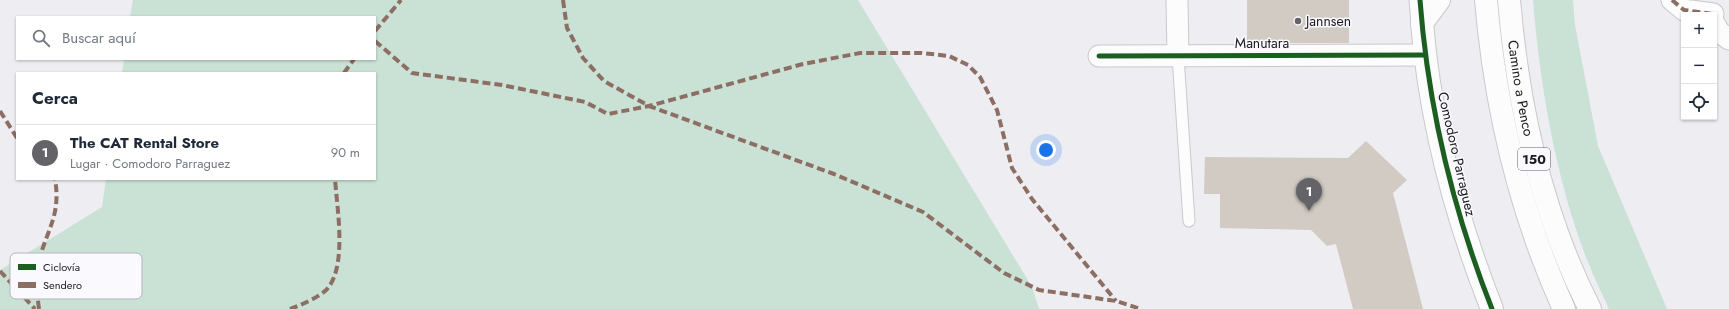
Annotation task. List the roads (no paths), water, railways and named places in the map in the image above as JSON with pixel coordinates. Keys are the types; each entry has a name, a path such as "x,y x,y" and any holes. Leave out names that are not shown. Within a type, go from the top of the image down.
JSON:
{"main road":[{"path":"1422,23 1439,0"},
{"name":"Camino a Penco","path":"1486,0 1494,69 1517,178 1543,259 1564,309"},
{"name":"Camino a Penco","path":"1509,0 1518,85 1538,174 1568,259 1590,309"},
{"name":"Comodoro Parraguez","path":"1422,23 1424,55 1437,124 1456,205 1478,275 1492,309"}],"street":[{"path":"1177,0 1178,56"},
{"name":"Comodoro Parraguez","path":"1420,0 1422,23"},
{"path":"1672,0 1684,10 1704,12"},
{"path":"1717,24 1719,32 1729,39"},
{"name":"Manutara","path":"1099,56 1424,55"}],"lane":[{"path":"1178,56 1189,221"}],"place":[{"name":"Jannsen","path":"1298,21"},
{"name":"The CAT Rental Store","path":"1309,211"}]}
